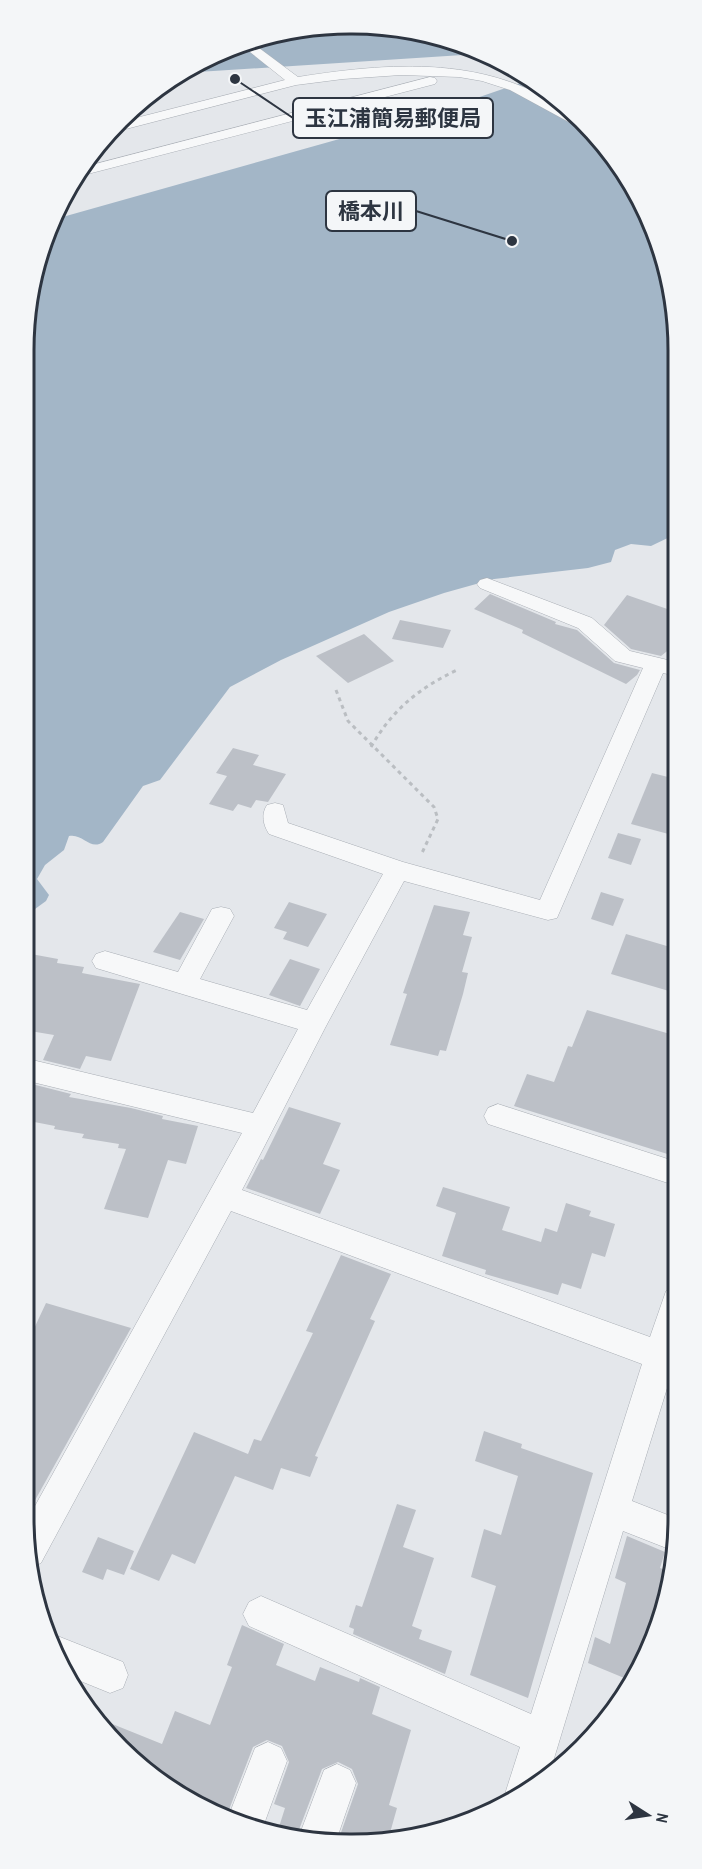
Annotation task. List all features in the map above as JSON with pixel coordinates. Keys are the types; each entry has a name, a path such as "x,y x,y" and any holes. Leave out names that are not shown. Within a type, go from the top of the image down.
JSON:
{"street":[{"path":"254,49 295,81"},
{"path":"136,119 317,77 394,72 441,72 504,83 557,110"},
{"path":"92,169 437,79 441,72"},
{"path":"135,120 188,164"},
{"path":"275,811 277,828 405,872 548,911 666,667 623,656 585,623 487,584"},
{"path":"35,1529 224,1196 314,1023 405,872"},
{"path":"184,985 221,916"},
{"path":"105,961 314,1023"},
{"path":"34,1071 260,1126"},
{"path":"498,1116 668,1171"},
{"path":"224,1196 660,1356"},
{"path":"528,1780 668,1332"},
{"path":"611,1510 667,1531"},
{"path":"261,1614 541,1737"},
{"path":"67,1658 110,1675"},
{"path":"247,1817 268,1761"},
{"path":"319,1833 337,1783"}],"path":[{"path":"371,747 392,714 413,693 456,670"},
{"path":"336,690 348,721 371,747 434,807 438,819 405,872"}],"water":[{"path":"361,34 392,37 433,45 462,55 203,72 249,51 317,36"},
{"path":"519,83 560,113 589,142 614,175 635,211 651,249 665,310 668,351 668,538 651,546 631,544 615,550 611,562 588,568 494,579 444,593 389,612 281,660 230,687 160,780 143,786 103,842 94,844 69,836 64,850 45,865 37,879 49,895 46,901 34,910 34,351 37,310 45,269 65,216 439,111"}],"building":[{"path":"490,594 556,622 555,624 577,630 614,663 640,670 626,684 522,633 523,630 474,609"},
{"path":"627,595 668,609 668,650 661,656 631,649 604,625"},
{"path":"400,620 451,630 443,648 392,639"},
{"path":"364,634 394,661 348,683 316,656"},
{"path":"233,748 259,755 253,765 286,774 268,802 256,800 251,808 238,804 233,811 209,804 227,776 216,773"},
{"path":"652,773 668,777 668,834 631,824"},
{"path":"618,833 641,839 631,865 608,858"},
{"path":"601,892 624,899 613,926 591,919"},
{"path":"289,902 327,914 308,947 283,939 287,932 274,928"},
{"path":"434,905 470,912 463,935 472,937 462,972 468,973 463,994 446,1051 440,1050 438,1056 390,1045 407,994 403,993"},
{"path":"180,912 204,919 180,960 153,952"},
{"path":"626,934 668,946 668,991 611,974"},
{"path":"34,955 58,959 57,963 84,967 82,973 140,984 111,1061 86,1056 80,1069 43,1060 54,1035 34,1032"},
{"path":"290,959 320,969 300,1006 269,995"},
{"path":"587,1010 668,1033 668,1154 514,1106 527,1074 554,1082 568,1046 572,1047"},
{"path":"34,1085 71,1094 69,1097 131,1108 163,1116 162,1119 198,1126 186,1164 168,1160 148,1218 104,1209 126,1149 118,1148 119,1144 82,1138 84,1134 54,1129 55,1126 34,1122"},
{"path":"289,1107 341,1123 323,1164 340,1170 320,1214 246,1188 261,1159 263,1160"},
{"path":"443,1187 510,1207 502,1230 541,1242 545,1228 557,1232 566,1203 591,1211 589,1216 615,1224 605,1257 592,1253 581,1289 562,1283 558,1295 485,1274 486,1270 442,1256 456,1213 436,1206"},
{"path":"341,1255 391,1274 370,1319 375,1321 315,1456 318,1457 310,1477 281,1468 273,1490 235,1476 195,1564 172,1554 159,1581 130,1569 194,1432 248,1454 254,1439 261,1441 313,1333 306,1331"},
{"path":"46,1303 131,1328 34,1502 34,1329"},
{"path":"484,1431 522,1444 521,1448 593,1473 528,1698 470,1675 496,1586 471,1577 484,1529 501,1535 518,1476 475,1461"},
{"path":"397,1504 416,1510 403,1547 434,1558 412,1626 422,1630 419,1639 452,1651 445,1674 353,1634 354,1629 349,1627 356,1605 362,1607"},
{"path":"627,1536 665,1552 660,1568 663,1569 657,1600 651,1620 624,1678 588,1663 595,1637 610,1644 626,1583 615,1578"},
{"path":"98,1537 134,1551 124,1575 107,1569 103,1580 82,1572"},
{"path":"242,1625 284,1644 276,1665 315,1681 320,1667 359,1682 360,1678 380,1687 372,1714 411,1730 389,1805 397,1808 390,1832 340,1834 358,1784 352,1769 338,1762 322,1769 299,1830 279,1826 285,1808 274,1804 289,1762 282,1746 267,1740 253,1747 229,1810 193,1792 158,1769 127,1742 110,1723 162,1744 175,1711 210,1725 232,1667 227,1665"}],"place":[{"name":"玉江浦簡易郵便局","path":"235,79"},
{"name":"橋本川","path":"512,241"}]}
